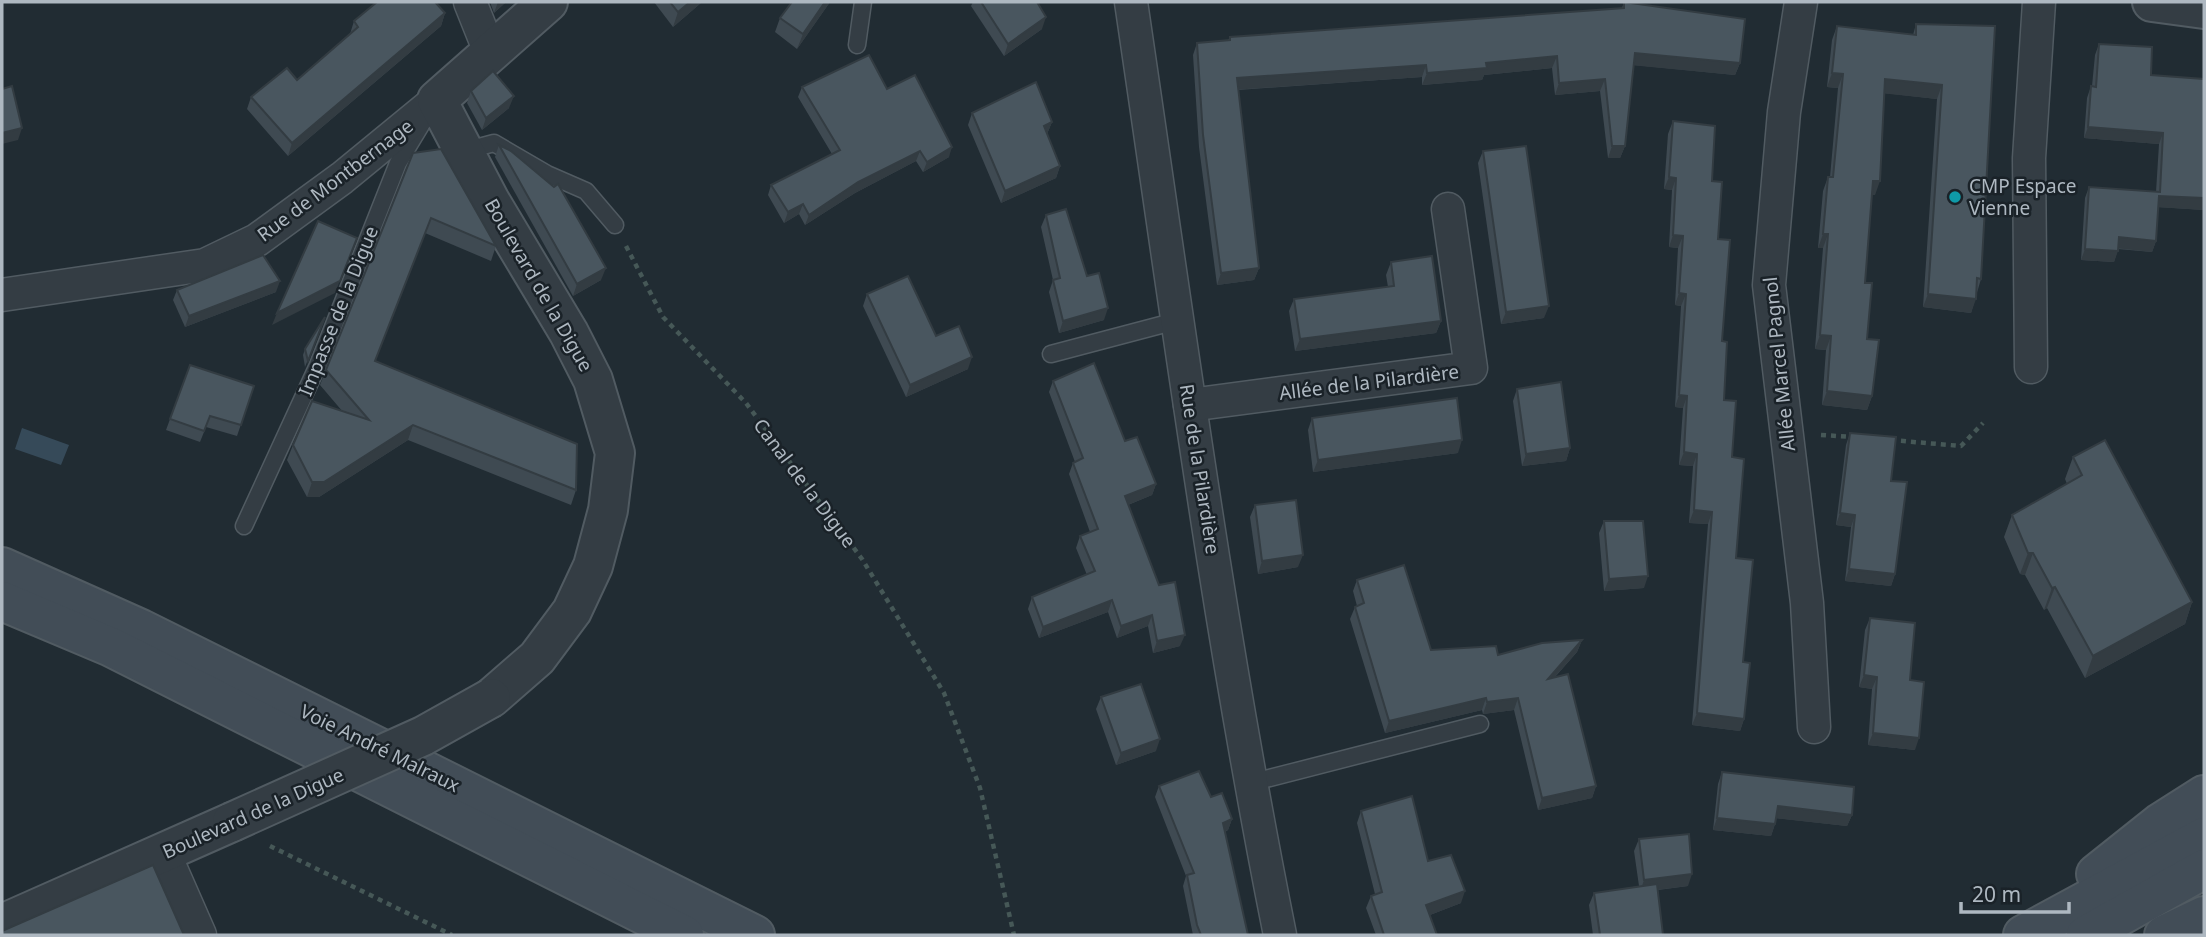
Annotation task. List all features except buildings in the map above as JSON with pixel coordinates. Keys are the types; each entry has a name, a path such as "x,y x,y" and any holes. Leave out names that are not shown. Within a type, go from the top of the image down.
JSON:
{"main road":[{"name":"Voie André Malraux","path":"2,567 141,629 755,935"},
{"name":"Voie André Malraux","path":"2,601 111,647 684,935"},
{"path":"2035,928 2160,823 2204,795"},
{"path":"2035,928 2204,837"},
{"path":"2086,935 2204,869"},
{"path":"2164,935 2204,916"}],"street":[{"path":"470,2 490,52"},
{"name":"Rue de Montbernage","path":"2,295 205,265 257,240 342,178 437,100 548,2"},
{"name":"Rue de la Pilardière","path":"1131,2 1176,321 1250,783 1280,935"},
{"name":"Allée Marcel Pagnol","path":"1801,2 1784,112 1769,285 1807,603 1814,727"},
{"path":"2031,368 2029,158 2039,2"},
{"path":"2152,2 2204,9"},
{"name":"Boulevard de la Digue","path":"2,924 432,732 491,698 537,658 572,611 593,566 608,510 615,453 593,380 569,333 462,151 437,100"},
{"name":"Allée de la Pilardière","path":"1190,405 1471,368 1448,209"},
{"path":"164,853 200,935"}],"lane":[{"path":"857,45 863,2"},
{"name":"Impasse de la Digue","path":"244,526 318,365 398,163 437,100"},
{"path":"462,151 494,143 547,174 586,191 615,225"},
{"path":"1051,354 1176,321"},
{"path":"1250,783 1480,724"}],"path":[{"name":"Canal de la Digue","path":"615,225 663,317 755,414 862,559 944,693 980,788 1014,935"},
{"path":"1880,439 1961,446 1983,423"},
{"path":"1785,432 1866,438"},
{"path":"266,844 452,935"}],"water":[{"path":"22,428 69,445 61,465 15,449"}],"place":[{"name":"CMP Espace Vienne","path":"1955,197"}]}
